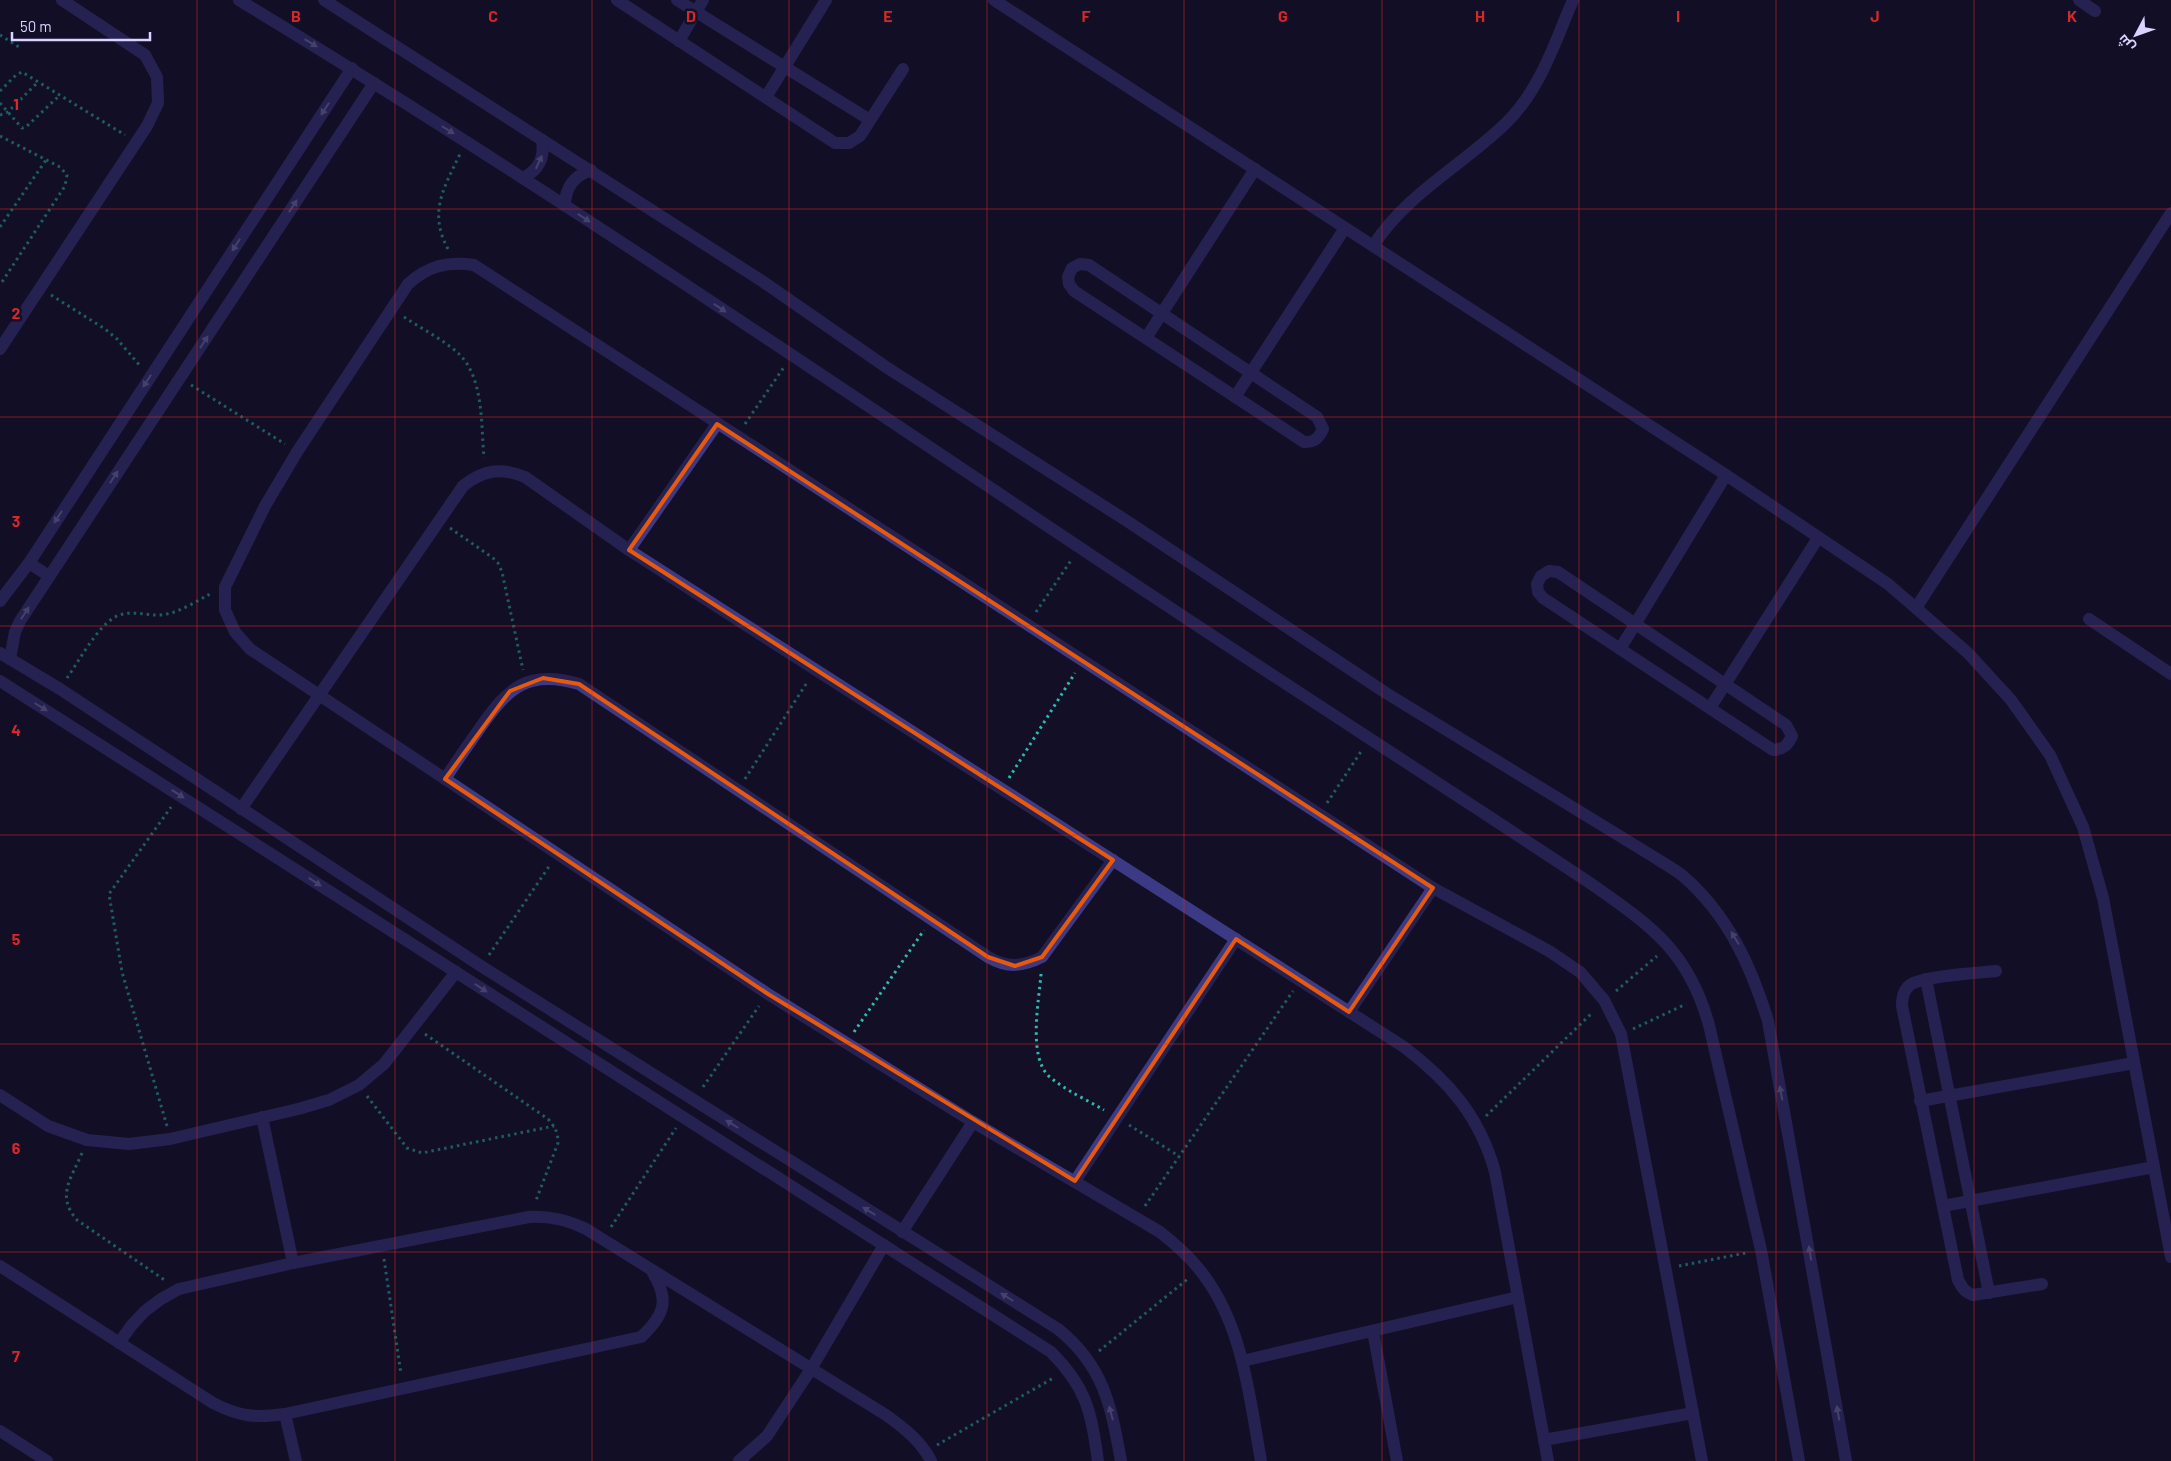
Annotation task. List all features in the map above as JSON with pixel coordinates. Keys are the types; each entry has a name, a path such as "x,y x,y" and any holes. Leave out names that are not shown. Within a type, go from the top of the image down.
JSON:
{"street":[{"path":"0,349 136,142 158,103 157,77 145,55 62,0"},
{"path":"239,0 352,68 466,141 793,355 1369,739 1590,883 1640,919 1670,946 1687,971 1701,997 1761,1250 1799,1461"},
{"path":"324,0 762,281 886,367 1127,521 1378,688 1661,862 1682,876 1706,899 1726,924 1743,953 1756,984 1768,1021 1846,1461"},
{"path":"617,0 835,143 848,143 855,140 903,69"},
{"path":"677,0 870,120"},
{"path":"679,40 703,0"},
{"path":"766,98 826,0"},
{"path":"994,0 1726,474 1888,584 1968,653 2011,700 2050,755 2083,827 2098,879 2171,1257"},
{"path":"1373,246 1386,226 1404,207 1507,122 1539,77 1573,0"},
{"path":"2079,0 2095,10"},
{"path":"0,601 29,563 352,68"},
{"path":"374,83 49,576 18,627 5,656 60,689 481,966 1058,1329 1075,1343 1097,1372 1108,1399 1121,1461"},
{"path":"523,178 532,174 542,158 544,149 542,140"},
{"path":"1146,338 1255,169"},
{"path":"565,206 568,187 574,179 591,170"},
{"path":"1916,608 2171,213"},
{"path":"1235,397 1346,228"},
{"path":"1261,1461 1242,1361 1228,1315 1215,1291 1199,1269 1181,1249 1160,1232 1138,1217 973,1122 768,994 319,694 250,650 235,632 225,610 225,586 257,520 297,452 391,309 408,284 422,272 438,265 456,263 474,265 736,437 1433,888 1549,950 1580,972 1604,1000 1621,1034 1702,1461"},
{"path":"1080,264 1089,265 1317,418 1323,429 1319,437 1312,442 1304,442 1146,338 1074,291 1069,284 1068,277 1072,268 1080,264"},
{"path":"629,550 717,424"},
{"path":"241,809 463,486 473,478 486,472 499,470 525,476 629,550 1404,1047 1446,1081 1477,1125 1489,1149 1495,1172 1548,1461"},
{"path":"1620,649 1726,474"},
{"path":"1710,708 1818,538"},
{"path":"29,563 49,576"},
{"path":"1549,571 1558,572 1786,725 1792,736 1788,744 1781,749 1773,750 1620,649 1543,598 1538,592 1537,584 1541,576 1549,571"},
{"path":"2089,619 2171,674"},
{"path":"445,779 498,702 510,691 526,682 552,678 579,684 1000,964 1015,966 1029,964 1042,957 1113,860"},
{"path":"0,681 1051,1352 1069,1370 1082,1391 1091,1415 1098,1461"},
{"path":"1350,1012 1433,888"},
{"path":"354,907 365,890"},
{"path":"1075,1181 1236,939"},
{"path":"1996,971 1926,979 1911,984 1902,996 1902,1006 1958,1280 1967,1293 1973,1295 2042,1284"},
{"path":"0,1095 48,1126 87,1140 129,1144 170,1139 330,1100 359,1084 384,1064 456,972"},
{"path":"1926,979 1990,1293"},
{"path":"1920,1101 2134,1063"},
{"path":"262,1118 294,1263"},
{"path":"902,1232 973,1122"},
{"path":"1943,1206 2154,1167"},
{"path":"817,1202 827,1184"},
{"path":"119,1343 145,1311 179,1289 294,1263 530,1217 549,1216 568,1220 603,1240 811,1369 908,1431 929,1456"},
{"path":"739,1461 767,1436 811,1369 884,1246"},
{"path":"0,1266 230,1412 248,1417 285,1414 641,1336 656,1324 663,1305 661,1286 651,1269"},
{"path":"1242,1361 1518,1297"},
{"path":"1372,1331 1397,1461"},
{"path":"1544,1440 1693,1413"},
{"path":"285,1414 296,1461"},
{"path":"0,1431 47,1461"}],"path":[{"path":"0,35 19,47"},
{"path":"0,91 16,74 22,72 136,142"},
{"path":"0,115 8,112 38,82"},
{"path":"0,103 22,128 26,127 60,95"},
{"path":"0,136 60,167 67,175 64,186 0,285"},
{"path":"456,263 445,243 438,221 440,196 466,141"},
{"path":"0,227 46,160"},
{"path":"40,288 105,329 117,339 149,378"},
{"path":"391,309 459,353 468,364 478,390 486,472"},
{"path":"736,437 793,355"},
{"path":"180,378 297,452"},
{"path":"438,520 498,563 502,572 526,682"},
{"path":"1028,625 1080,547"},
{"path":"60,689 104,626 115,617 128,612 160,615 177,611 225,586"},
{"path":"1002,789 1083,661"},
{"path":"738,790 816,670"},
{"path":"1319,814 1369,739"},
{"path":"170,1139 122,972 109,894 179,794"},
{"path":"481,966 557,854"},
{"path":"846,1043 931,919"},
{"path":"1477,1125 1604,1000 1670,946"},
{"path":"1042,957 1037,1044 1037,1056 1042,1068 1050,1078 1179,1156"},
{"path":"1138,1217 1301,980"},
{"path":"694,1100 768,994"},
{"path":"1621,1034 1701,997"},
{"path":"414,1027 548,1119 554,1126 558,1134 558,1143 530,1217"},
{"path":"359,1084 407,1148 414,1152 422,1153 554,1126"},
{"path":"603,1240 683,1117"},
{"path":"87,1140 67,1188 66,1200 70,1211 77,1220 179,1289"},
{"path":"382,1246 402,1388"},
{"path":"1666,1269 1761,1250"},
{"path":"1089,1360 1199,1269"},
{"path":"929,1456 1069,1370"}],"highlighted area":[{"path":"717,424 1433,888 1349,1012 1236,939 1075,1181 768,994 445,779 510,691 543,678 579,684 988,957 1015,966 1042,957 1113,860 629,550"}]}
